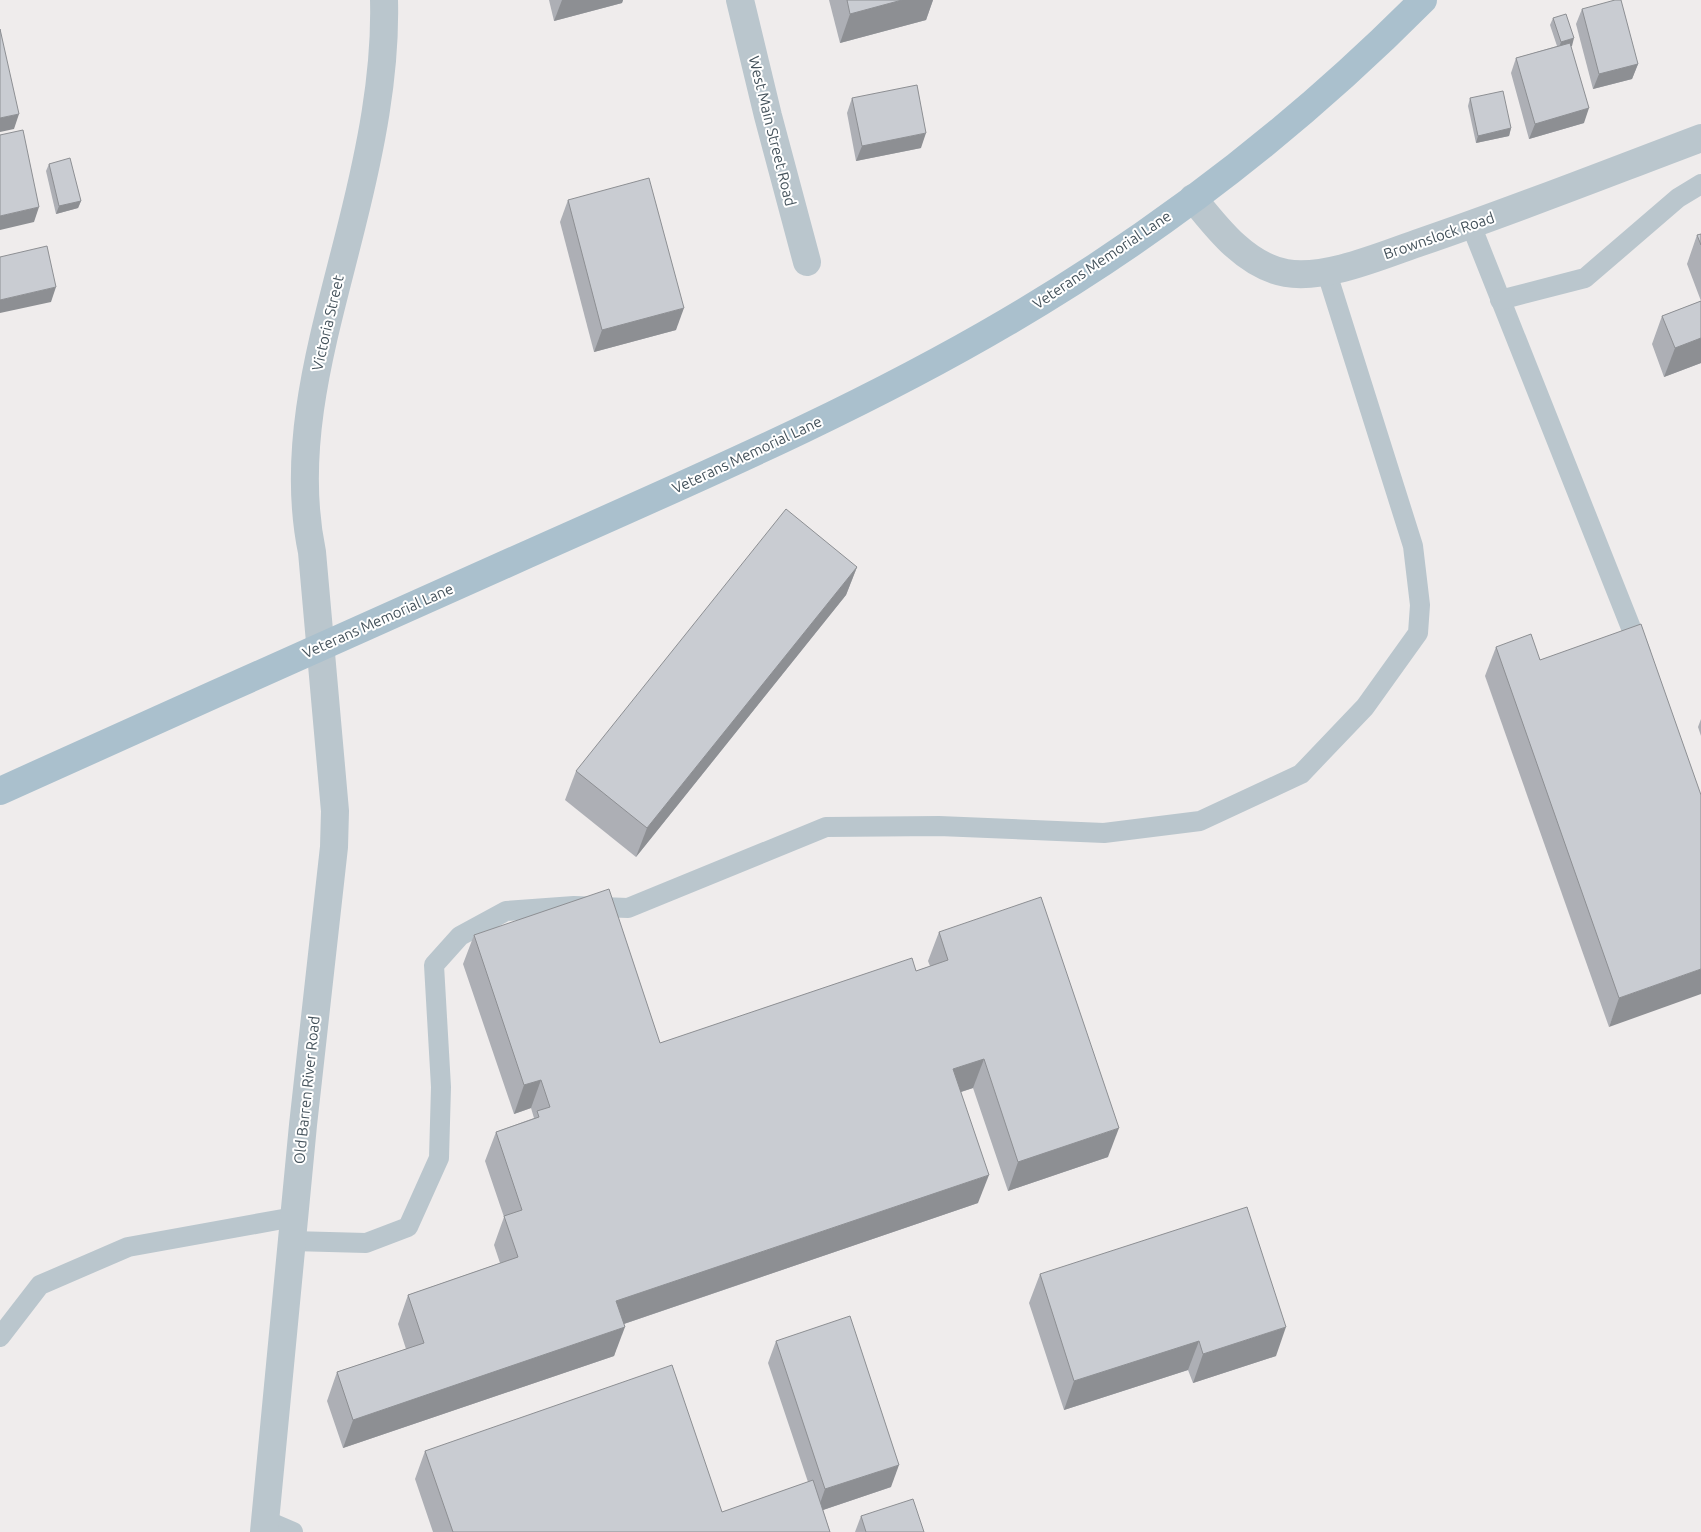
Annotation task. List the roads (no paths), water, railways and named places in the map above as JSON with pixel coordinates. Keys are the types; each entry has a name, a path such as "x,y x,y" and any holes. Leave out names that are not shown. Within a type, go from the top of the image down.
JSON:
{"main road":[{"name":"Veterans Memorial Lane","path":"0,790 691,481 831,416 928,366 1084,275 1194,198 1313,102 1423,0"}],"street":[{"name":"Victoria Street","path":"320,648 312,552 307,524 306,458 309,417 326,325 364,171 382,59 384,0"},
{"name":"West Main Street Road","path":"740,0 768,116 807,262"},
{"name":"Brownslock Road","path":"1194,198 1222,234 1244,252 1267,266 1294,274 1326,270 1373,259 1471,225 1701,138"},
{"name":"Old Barren River Road","path":"264,1526 293,1229 334,847 335,811 320,648"}],"lane":[{"path":"1500,300 1585,278 1678,198 1701,184"},
{"path":"1471,225 1646,666"},
{"path":"0,1338 40,1285 128,1247 293,1229 366,1243 408,1227 438,1158 441,1087 434,964 460,936 506,911 574,906 628,908 826,827 939,826 1104,833 1200,820 1301,774 1365,706 1418,633 1420,605 1413,546 1326,270"},
{"path":"264,1526 293,1532"}]}
